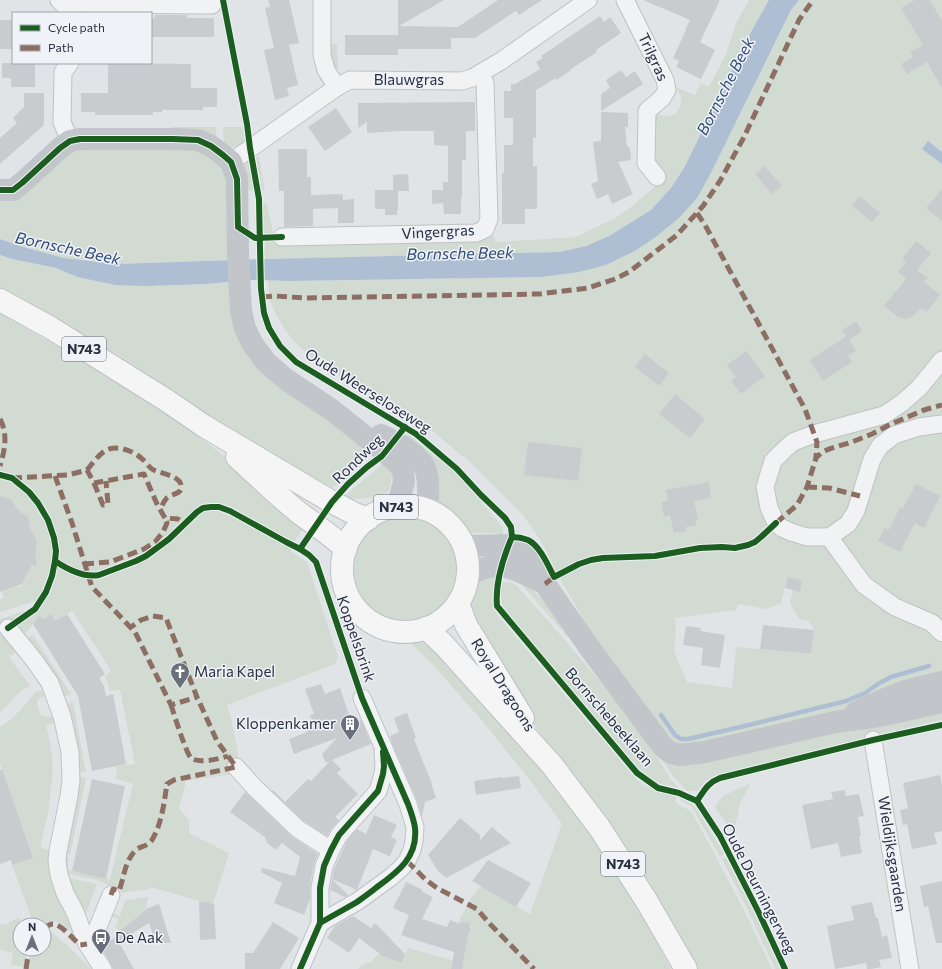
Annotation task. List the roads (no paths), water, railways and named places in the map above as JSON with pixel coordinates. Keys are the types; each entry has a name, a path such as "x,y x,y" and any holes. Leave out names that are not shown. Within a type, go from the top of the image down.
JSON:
{"main road":[{"name":"N743","path":"0,300 57,332 166,400 204,426 332,502 368,519"},
{"name":"N743","path":"204,426 275,492 302,515 336,539 346,549"},
{"name":"N743","path":"406,506 427,510 438,516 454,530 466,554 468,565 467,581 458,603 436,624 426,628 406,632 390,630 365,617 355,607 344,584 342,570 343,557 350,540 360,526 376,514 389,509 406,506"},
{"name":"Royal Dragoons","path":"458,603 466,625 552,765"},
{"name":"Royal Dragoons","path":"426,628 444,645 552,765 600,827 646,900 686,969"}],"street":[{"path":"322,0 322,55 326,70 337,88"},
{"name":"Blauwgras","path":"231,162 350,80 462,81 472,78 501,61 588,0"},
{"name":"Trilgras","path":"625,0 665,80 667,90 662,98 647,111 646,163 657,176"},
{"path":"74,4 212,5"},
{"path":"69,64 63,72 62,122 70,141"},
{"name":"Vingergras","path":"282,237 476,233 485,229 489,219 485,83 479,74"},
{"path":"0,190 13,190 60,148 70,141 80,139 198,140 211,146 223,155 231,162 237,179 240,293 245,328 252,343 266,362 287,380 332,410 399,464 403,471 404,482 397,507"},
{"path":"942,360 919,388 902,403 884,415 814,434 793,442 784,450 773,461 765,487 769,508 776,523 782,528 807,537 829,537 835,534 848,524 856,511 872,459 880,446 894,435 920,427 942,424"},
{"path":"332,410 395,442 420,461 426,473 428,493 427,510"},
{"path":"884,415 894,435"},
{"path":"829,537 864,585 895,607 932,623 942,633"},
{"name":"Bornschebeeklaan","path":"463,546 508,545 520,548 528,555 535,563 545,584 591,650 664,748 671,753 680,755 705,752 835,722 880,716 942,702"},
{"name":"Bornschebeeklaan","path":"468,575 495,566 501,566 524,573 545,584"},
{"path":"8,628 34,660 50,683 62,716 70,752 71,780 58,851 57,861 59,875 65,893 75,912 87,944 103,969"},
{"name":"Bornschebeeklaan","path":"835,722 899,693 942,682"},
{"name":"Koppelsbrink","path":"320,923 358,901 391,877 407,861 413,846 415,827 405,795 362,698"},
{"name":"Wieldijksgaarden","path":"873,740 910,969"},
{"name":"Koppelsbrink","path":"300,969 320,923 320,888 324,866 339,835 378,791 384,766 382,744"},
{"path":"236,767 255,788 298,829 331,850"},
{"path":"378,791 391,788 405,795"},
{"path":"87,944 93,939 111,894"}],"water":[{"name":"Bornsche Beek","path":"769,0 799,0 791,10 711,173 697,198 679,218 657,236 635,251 606,265 579,272 542,277 289,281 251,280 207,284 146,286 115,285 77,277 56,268 0,255 0,239 64,258 116,264 560,252 586,246 609,236 651,210 671,188 684,168 752,30"},
{"path":"928,141 942,152 942,164 922,149"}],"waterway":[{"path":"661,715 675,735 681,739 688,739 846,701 865,693 891,677 929,666"}],"place":[{"name":"Maria Kapel","path":"180,689"},
{"name":"Kloppenkamer","path":"350,741"},
{"name":"De Aak","path":"101,955"}]}
